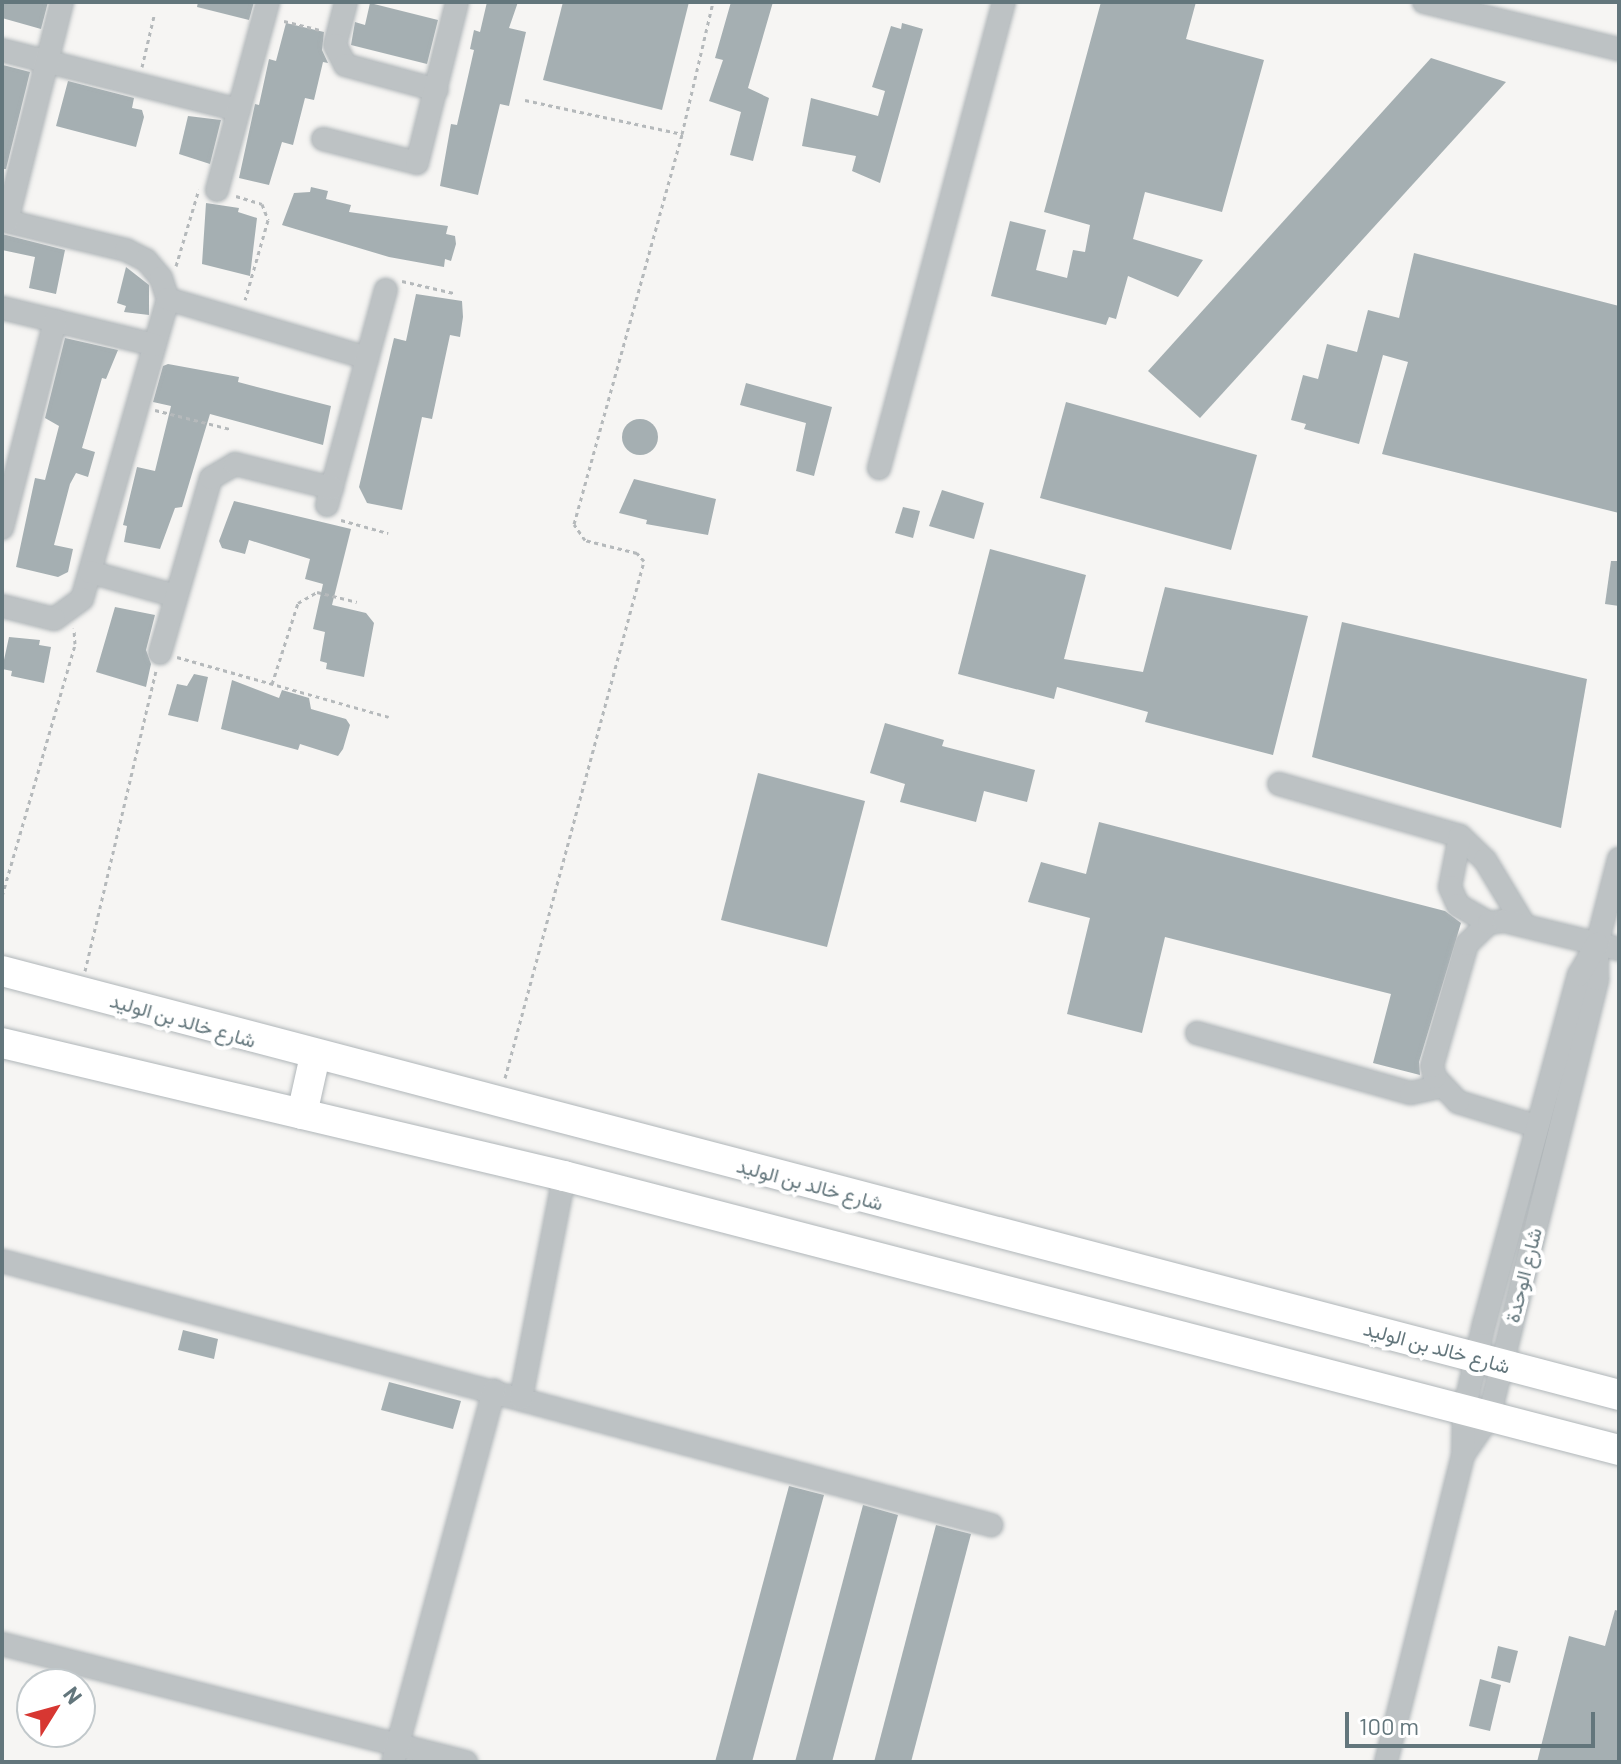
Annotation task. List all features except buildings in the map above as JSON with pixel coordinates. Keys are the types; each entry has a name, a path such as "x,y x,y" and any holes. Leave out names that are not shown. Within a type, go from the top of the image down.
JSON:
{"main road":[{"name":"شارع خالد بن الوليد","path":"2,971 315,1056 1619,1395"},
{"path":"2,1043 564,1176 1619,1450"},
{"path":"302,1114 315,1056"}],"street":[{"path":"2,606 54,619 65,615 82,599 168,299 161,278 146,260 126,250 4,221 62,2"},
{"path":"346,2 335,45 345,65 437,90"},
{"path":"323,139 417,163 457,2"},
{"path":"1424,2 1619,49"},
{"path":"879,468 1001,6"},
{"path":"217,190 266,9"},
{"path":"2,50 239,110"},
{"path":"160,653 204,491 221,468 235,464 329,496 386,290"},
{"path":"168,299 367,358"},
{"path":"2,308 155,345"},
{"path":"2,528 13,440 55,321"},
{"path":"90,572 176,596"},
{"path":"1279,784 1460,836 1485,860 1523,923"},
{"path":"1460,836 1450,887 1458,905 1489,923 1523,923 1608,946"},
{"name":"شارع الوحدة","path":"1488,1361 1608,946 1619,859"},
{"path":"1489,923 1467,944 1432,1066 1440,1087 1458,1102 1536,1126"},
{"name":"شارع الوحدة","path":"1386,1762 1463,1455 1477,1414 1536,1126 1579,975 1608,946"},
{"path":"1197,1033 1411,1093 1440,1087"},
{"path":"521,1398 564,1176"},
{"path":"2,1261 991,1525"},
{"path":"395,1753 494,1391"},
{"path":"2,1644 395,1753 466,1762"}],"path":[{"path":"499,1103 644,561 637,553 585,540 574,524 682,134 713,2"},
{"path":"266,9 337,34"},
{"path":"138,84 154,16"},
{"path":"525,100 682,134"},
{"path":"168,299 194,196 204,187 217,190 262,204 267,211 240,319"},
{"path":"386,290 405,281 454,293"},
{"path":"136,405 230,429"},
{"path":"329,496 336,518 388,533"},
{"path":"272,684 298,603 317,592 357,602"},
{"path":"2,896 75,644 76,633 65,615"},
{"path":"80,991 160,653 389,717"}]}
